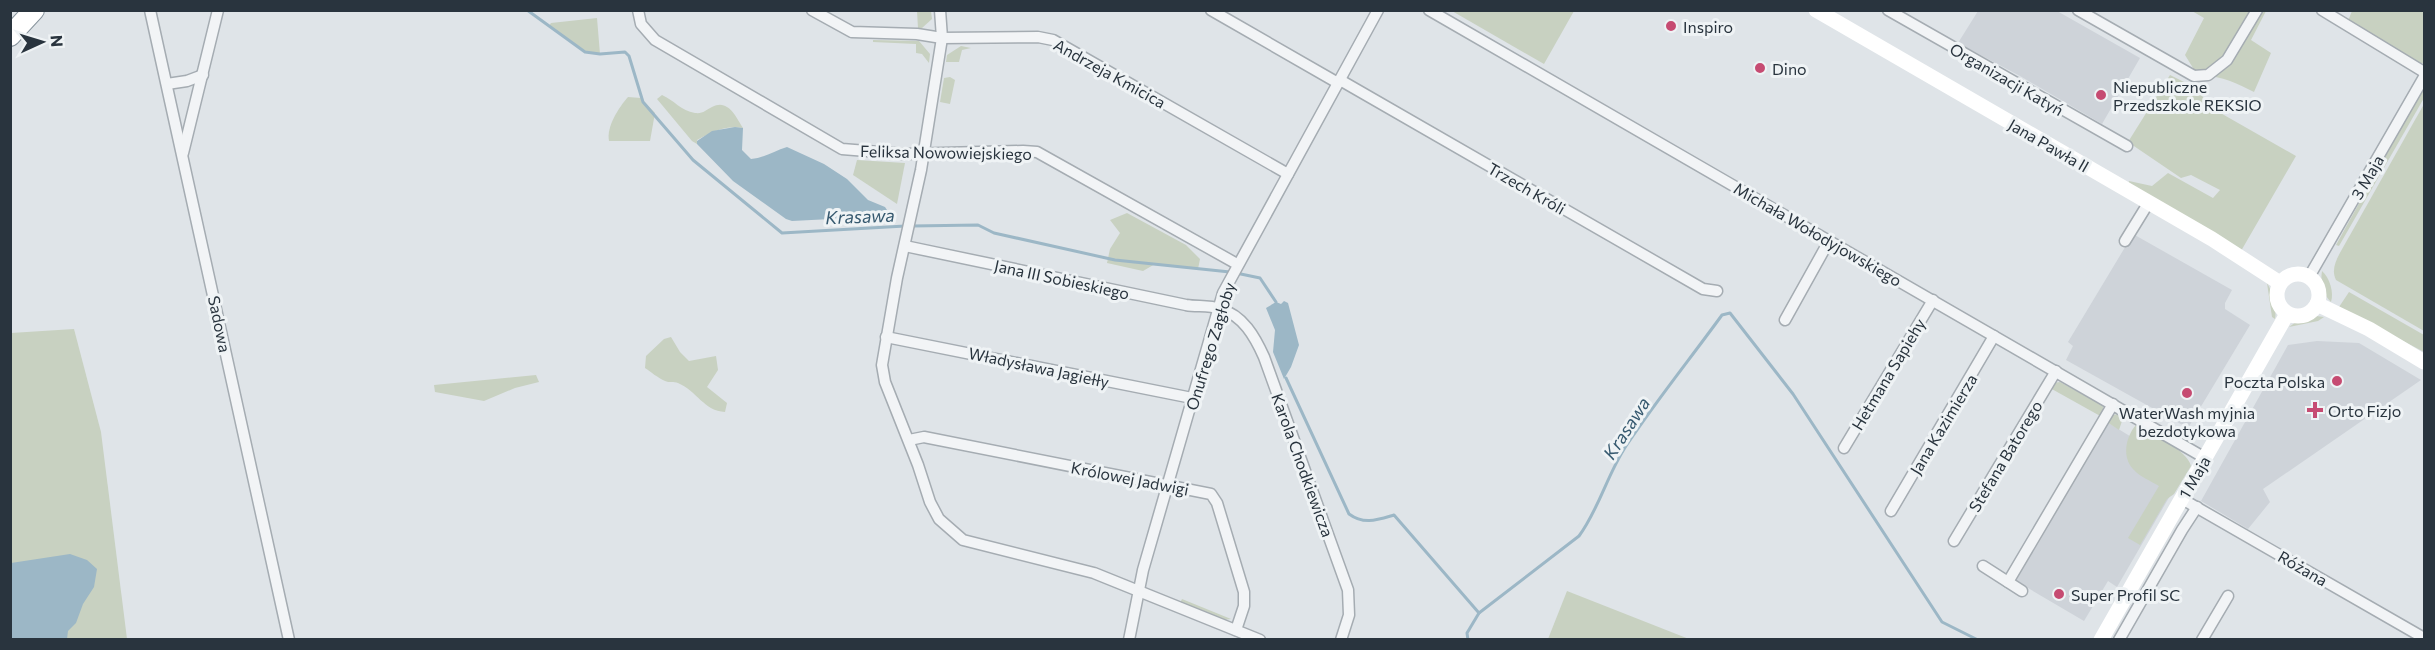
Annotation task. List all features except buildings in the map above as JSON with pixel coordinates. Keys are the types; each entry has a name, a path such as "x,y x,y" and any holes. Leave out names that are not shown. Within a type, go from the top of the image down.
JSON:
{"highway":[{"path":"10,36 34,10"}],"main road":[{"name":"Jana Pawła II","path":"1816,10 2212,239 2280,283"},
{"path":"2290,275 2309,277 2314,281 2319,292 2317,304 2304,316 2287,314 2279,306 2277,300 2280,283 2290,275"},
{"path":"2317,304 2369,329 2424,362"},
{"name":"1 Maja","path":"2101,639 2287,314"}],"street":[{"path":"150,10 182,157"},
{"name":"Sadowa","path":"218,10 182,157 273,577 289,639"},
{"name":"Feliksa Nowowiejskiego","path":"638,10 641,24 655,40 837,146 856,151 923,154 1023,150 1037,152 1235,270"},
{"name":"Andrzeja Kmicica","path":"812,10 852,32 917,34 942,38 1038,37 1053,40 1288,174"},
{"path":"940,10 942,38 923,154 882,365 885,382 909,440 930,502 939,519 955,535 977,545 1074,566 1260,639"},
{"name":"Trzech Króli","path":"1211,10 1703,289 1717,291"},
{"name":"Onufrego Zagłoby","path":"1129,639 1139,591 1223,293 1378,10"},
{"name":"Michała Wołodyjowskiego","path":"1429,10 2205,458"},
{"name":"Organizacji Katyń","path":"1888,10 2127,146"},
{"path":"2078,10 2194,76 2208,75 2227,60 2257,10"},
{"path":"2322,10 2424,75"},
{"path":"166,84 187,81 203,75"},
{"name":"3 Maja","path":"2309,277 2424,75"},
{"path":"2125,241 2149,202"},
{"path":"1785,320 1829,241"},
{"name":"Jana III Sobieskiego","path":"905,246 1186,305 1219,308"},
{"name":"Hetmana Sapiehy","path":"1844,448 1933,300"},
{"name":"Karola Chodkiewicza","path":"1219,308 1234,315 1249,330 1264,357 1348,590 1349,615 1341,639"},
{"name":"Jana Kazimierza","path":"1891,511 1994,336"},
{"name":"Władysława Jagiełły","path":"886,337 1192,398"},
{"name":"Stefana Batorego","path":"1954,541 2056,371"},
{"path":"2008,582 2113,404"},
{"name":"Królowej Jadwigi","path":"909,440 924,437 1206,492 1215,497 1244,592 1244,606 1236,630"},
{"name":"Różana","path":"2182,499 2424,638"},
{"path":"2119,639 2197,507"},
{"path":"1983,566 2022,591"},
{"path":"2202,639 2228,596"}],"shaded area":[{"path":"1978,11 2057,11 2140,58 2102,124 1958,43"},
{"path":"2133,234 2232,290 2225,303 2225,309 2250,325 2188,428 2066,360 2073,346 2068,342"},
{"path":"2317,341 2359,343 2421,380 2263,489 2270,502 2248,529 2201,501 2288,345"},
{"path":"2107,422 2185,470 2117,587 2108,581 2084,621 2016,581"}],"green space":[{"path":"917,11 931,11 932,19 922,28 918,28"},
{"path":"1452,11 1574,11 1544,64"},
{"path":"2192,11 2266,11 2251,40 2271,53 2254,92 2220,78 2198,76 2185,55 2204,18"},
{"path":"2352,11 2424,11 2424,63 2416,64 2348,21"},
{"path":"597,18 600,54 585,52 549,26 551,23"},
{"path":"873,40 919,41 930,54 929,63 922,54 916,53 916,44 873,42"},
{"path":"961,46 971,48 962,50 959,62 946,62 947,55"},
{"path":"2170,75 2192,86 2217,111 2296,156 2241,251 2128,186 2129,181 2152,186 2168,173 2213,198 2220,190 2191,175 2181,178 2128,142"},
{"path":"950,77 955,80 950,104 940,102 944,78"},
{"path":"2424,86 2424,98 2339,246 2336,245"},
{"path":"662,95 695,113 723,105 731,110 743,128 730,127 719,130 697,140 697,144 657,99"},
{"path":"628,97 641,98 655,113 650,141 609,141 611,124"},
{"path":"2424,104 2424,331 2336,280 2334,273 2339,254"},
{"path":"857,160 905,163 897,204 853,175"},
{"path":"1127,213 1186,245 1200,259 1198,269 1155,264 1143,271 1107,263 1110,249 1120,233 1110,220"},
{"path":"2322,271 2331,286 2331,302 2323,288"},
{"path":"2267,283 2274,301 2275,319 2272,317"},
{"path":"2349,292 2424,335 2424,352 2339,307"},
{"path":"2316,316 2324,317 2318,321 2289,327 2296,322"},
{"path":"74,329 101,432 127,639 11,640 11,333"},
{"path":"671,337 689,361 716,356 718,370 707,387 727,403 725,412 711,408 685,387 676,382 665,381 645,368 646,356 664,339"},
{"path":"536,375 539,382 515,388 484,401 435,392 434,385"},
{"path":"2060,382 2102,405 2104,409 2102,417 2050,388 2053,383"},
{"path":"2117,414 2123,418 2119,430 2107,422 2111,416"},
{"path":"2136,425 2176,448 2191,466 2174,494 2167,499 2140,545 2128,538 2159,486 2136,472 2127,459 2126,447"},
{"path":"1567,591 1689,639 1548,639"},
{"path":"1182,599 1231,619 1224,620 1180,603"}],"water":[{"path":"743,128 742,150 751,159 787,147 824,164 847,179 868,200 885,207 889,213 870,217 792,221 786,219 733,181 697,144 697,141 712,131"},
{"path":"1284,301 1288,303 1299,345 1284,379 1273,352 1275,330 1266,308 1276,302 1281,304"},
{"path":"70,554 87,560 97,569 94,587 83,604 76,623 68,631 67,639 11,639 11,563"}],"waterway":[{"name":"Krasawa","path":"527,10 585,52 600,54 625,52 629,56 643,102 693,160 782,233 905,226"},
{"name":"Krasawa","path":"912,226 978,225 994,233 1115,260 1230,272"},
{"name":"Krasawa","path":"1236,273 1260,278 1276,302"},
{"name":"Krasawa","path":"1286,378 1349,514 1360,520 1376,520 1394,515 1479,613 1579,536 1592,515 1613,468 1626,446 1722,315 1730,313 1793,394 1942,622 1978,640"},
{"path":"1468,640 1467,633 1479,613"}],"place":[{"name":"Inspiro","path":"1671,26"},
{"name":"Dino","path":"1760,68"},
{"name":"Niepubliczne Przedszkole REKSIO","path":"2101,95"},
{"name":"Poczta Polska","path":"2337,381"},
{"name":"WaterWash myjnia bezdotykowa","path":"2187,393"},
{"name":"Orto Fizjo","path":"2315,410"},
{"name":"Super Profil SC","path":"2059,594"}]}
